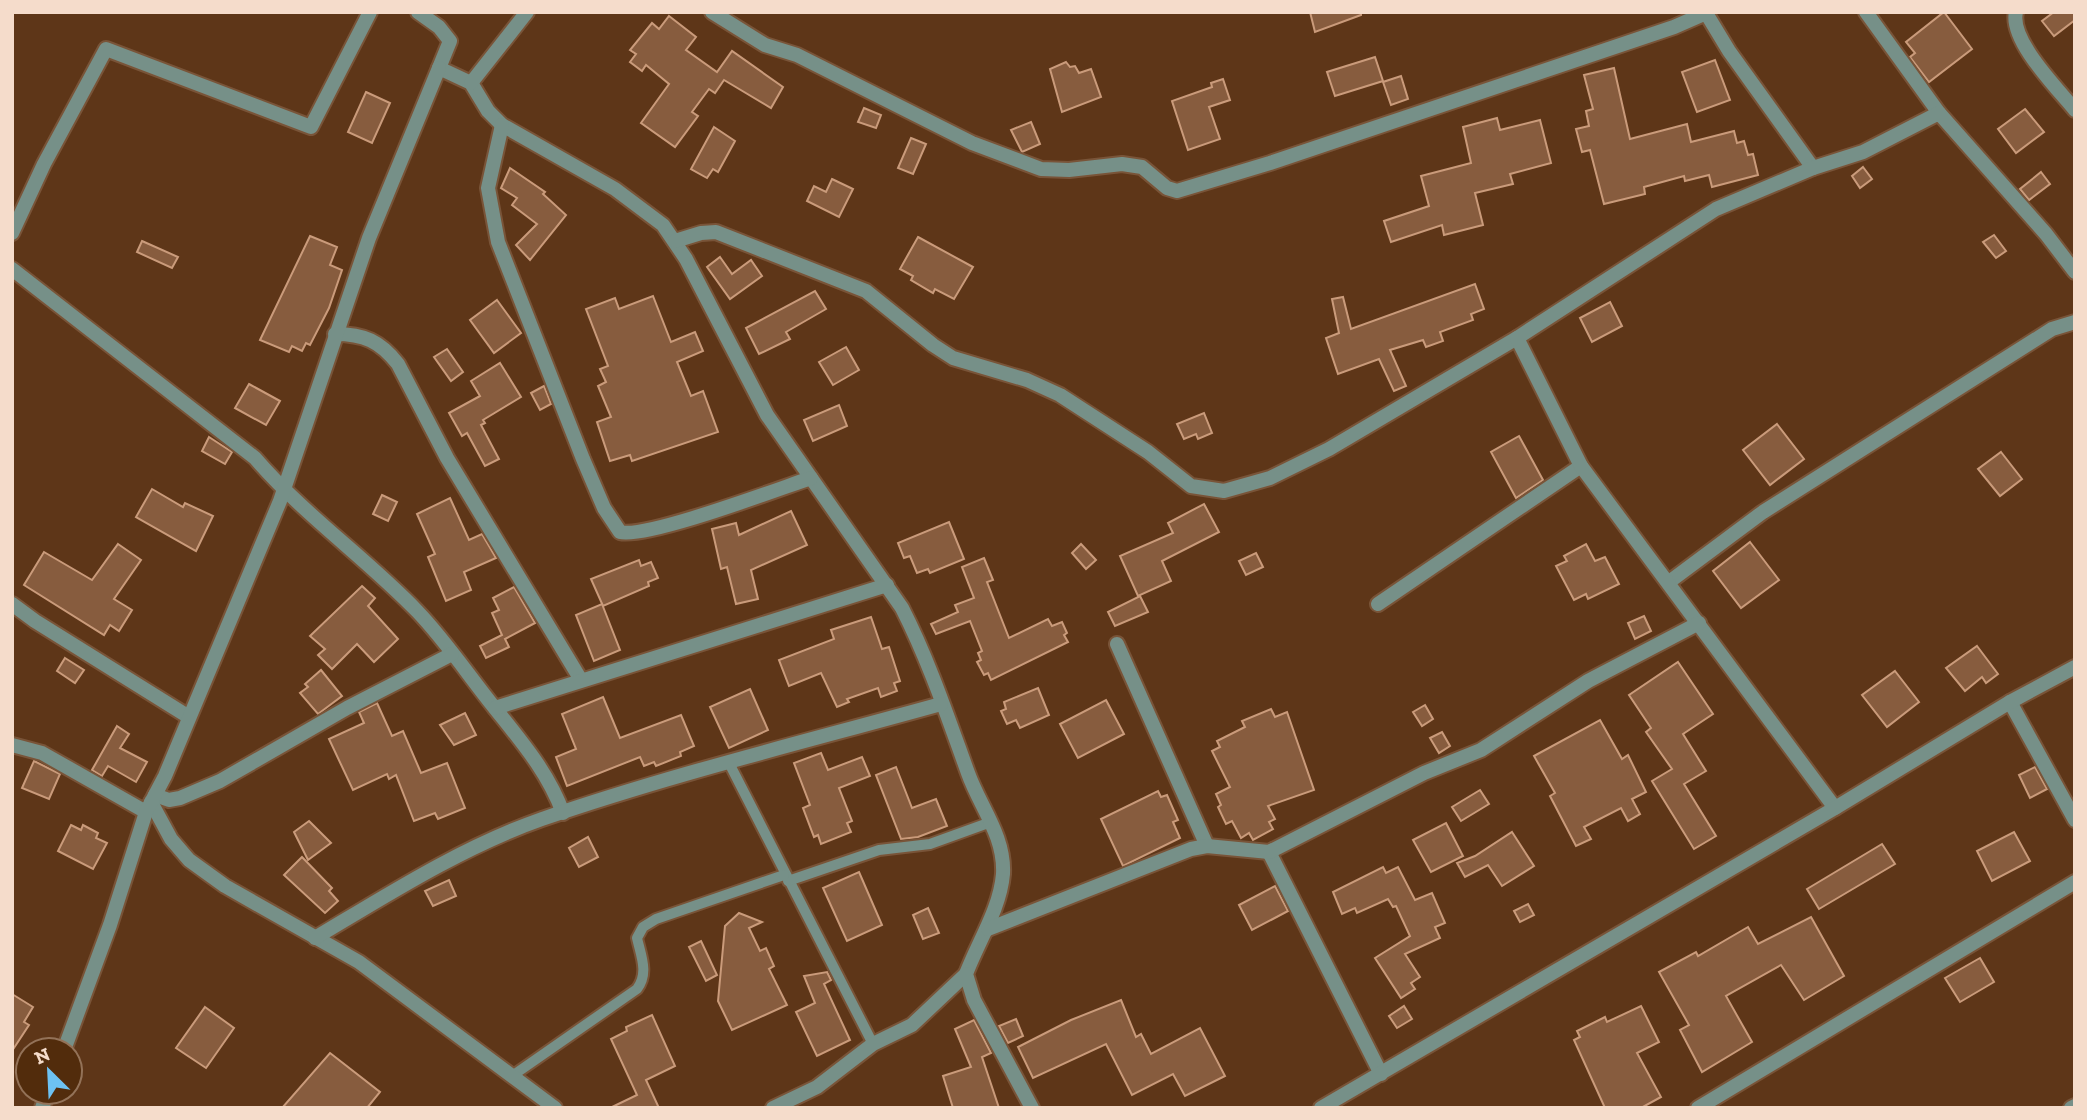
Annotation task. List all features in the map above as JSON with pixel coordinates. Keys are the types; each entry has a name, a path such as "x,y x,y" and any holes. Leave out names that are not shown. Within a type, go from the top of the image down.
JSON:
{"street":[{"path":"12,233 44,164 106,49 311,127 370,12"},
{"path":"69,1036 151,803 284,491 369,238 450,41 439,27 418,12"},
{"path":"439,27 446,12"},
{"path":"471,83 527,12"},
{"path":"712,12 765,45 797,55 972,142 1041,169 1069,170 1122,164 1142,167 1167,188 1177,191 1283,159 1674,27 1706,12 1728,51 1813,168"},
{"path":"1866,12 1939,113 2046,234 2075,272"},
{"path":"2016,12 2016,27 2033,59 2075,110"},
{"path":"439,68 471,83 488,111 502,125 615,189 663,225 675,241 762,408 887,585 916,636 969,776 998,835 1003,874 988,929 966,974 912,1025 873,1044 817,1087 773,1108"},
{"path":"675,241 701,233 716,232 768,256 866,291 953,358 1027,380 1060,395 1148,452 1191,486 1224,491 1270,478 1329,449 1517,338 1716,209 1813,168 1863,152 1939,113"},
{"path":"502,125 488,188 498,242 583,459 604,508 620,532 629,534 659,527 811,478"},
{"path":"12,269 255,458 284,491 419,613 553,785 563,813"},
{"path":"1669,582 1763,512 2052,329 2075,322"},
{"path":"335,334 366,337 388,352 398,364 447,458 582,680"},
{"path":"1517,338 1581,466 1835,808"},
{"path":"1378,604 1581,466"},
{"path":"495,708 887,585"},
{"path":"12,604 189,717"},
{"path":"988,929 1191,849 1207,846 1269,852 1424,773 1480,750 1588,681 1699,623"},
{"path":"1117,645 1207,846"},
{"path":"12,745 42,752 151,803 180,798 220,780 347,708 452,654"},
{"path":"1321,1108 1835,808 2010,702 2075,667"},
{"path":"2010,702 2075,820"},
{"path":"315,938 416,879 540,820 728,761 941,704"},
{"path":"151,803 171,839 189,860 225,886 359,962 555,1108"},
{"path":"1269,852 1381,1074"},
{"path":"1698,1108 2075,882"},
{"path":"966,974 974,1000 1032,1108"}],"lane":[{"path":"728,761 873,1044"},
{"path":"512,1076 637,989 643,981 645,969 637,938 643,927 656,919 879,850 930,844 991,822"}],"building":[{"path":"1310,12 1361,12 1361,15 1315,32"},
{"path":"1944,12 1972,49 1929,82 1910,57 1915,53 1906,42"},
{"path":"2054,12 2075,12 2075,20 2054,36 2042,21"},
{"path":"669,16 696,37 686,50 717,72 732,51 783,87 771,108 724,80 715,93 709,89 692,112 698,116 675,147 641,123 669,84 646,65 642,71 630,62 636,54 630,50 652,23 659,29"},
{"path":"1375,57 1383,81 1335,96 1327,72"},
{"path":"1715,60 1730,100 1697,112 1682,72"},
{"path":"1066,62 1070,67 1075,66 1079,73 1091,69 1101,97 1062,112 1050,69"},
{"path":"1614,68 1630,139 1687,124 1691,142 1734,131 1737,143 1744,141 1748,155 1753,154 1758,175 1712,187 1709,175 1685,181 1684,176 1644,187 1645,194 1604,204 1590,150 1582,152 1576,129 1589,126 1586,111 1593,109 1584,75"},
{"path":"1401,76 1408,99 1391,105 1383,82"},
{"path":"1223,79 1230,100 1209,107 1220,139 1188,150 1172,101 1212,87 1211,83"},
{"path":"366,92 390,103 372,143 348,132"},
{"path":"864,108 881,115 876,128 858,122"},
{"path":"2025,109 2044,132 2016,153 1998,129"},
{"path":"1497,118 1500,130 1540,120 1551,163 1510,174 1513,184 1475,193 1483,225 1444,235 1442,225 1391,242 1384,221 1429,206 1421,176 1471,163 1463,127"},
{"path":"1031,122 1040,144 1022,152 1011,130"},
{"path":"714,127 735,141 718,172 713,169 707,178 691,169"},
{"path":"911,138 926,144 913,174 898,168"},
{"path":"1863,167 1872,179 1860,188 1852,176"},
{"path":"510,168 545,192 543,194 566,215 530,260 516,245 537,224 512,205 517,198 501,188"},
{"path":"2041,172 2050,184 2029,200 2020,189"},
{"path":"832,179 853,189 839,217 807,201 814,186 826,192"},
{"path":"1994,235 2006,251 1996,258 1983,242"},
{"path":"310,236 337,247 330,265 342,270 329,308 310,345 306,343 302,351 292,346 289,352 260,340"},
{"path":"918,237 973,267 954,299 935,289 933,293 911,280 913,276 900,269"},
{"path":"142,241 178,257 172,268 137,252"},
{"path":"720,257 732,274 751,260 762,276 730,299 707,267"},
{"path":"1475,284 1484,309 1471,314 1473,320 1440,332 1443,341 1426,347 1423,340 1390,350 1406,386 1394,391 1379,359 1338,374 1326,338 1339,333 1332,299 1343,297 1351,329"},
{"path":"815,291 826,309 786,332 790,339 759,354 746,328"},
{"path":"653,296 671,342 695,332 703,351 677,362 691,396 703,391 718,432 632,461 630,455 610,461 597,422 611,417 598,386 606,382 600,369 608,366 586,309 615,298 619,309"},
{"path":"497,300 521,333 494,353 470,320"},
{"path":"1610,302 1622,326 1592,342 1580,318"},
{"path":"846,347 859,370 833,385 819,362"},
{"path":"447,349 463,372 451,381 434,357"},
{"path":"500,363 521,397 483,420 485,423 481,425 499,459 485,466 467,433 462,436 449,413 480,396 471,381"},
{"path":"249,384 280,401 266,425 235,408"},
{"path":"544,386 551,404 540,410 531,393"},
{"path":"839,405 847,426 813,441 804,420"},
{"path":"1204,413 1212,433 1198,439 1196,434 1184,439 1177,424"},
{"path":"1777,424 1804,459 1770,485 1743,450"},
{"path":"1519,436 1543,480 1516,498 1491,452"},
{"path":"209,437 232,452 225,464 202,451"},
{"path":"2001,452 2022,479 2000,496 1978,469"},
{"path":"152,489 183,507 185,503 213,516 196,551 136,517"},
{"path":"382,495 397,502 388,521 373,514"},
{"path":"450,498 469,540 482,534 496,558 464,572 471,590 446,601 428,557 435,554 417,514"},
{"path":"1204,504 1219,532 1162,561 1171,581 1138,596 1120,556 1173,533 1168,523"},
{"path":"791,511 807,545 751,570 758,599 736,604 727,567 721,569 712,529 736,523 739,535"},
{"path":"949,522 964,559 930,573 928,569 917,573 910,556 904,558 898,543"},
{"path":"1750,542 1779,580 1741,608 1713,571"},
{"path":"118,544 141,560 114,599 132,610 119,631 110,625 104,635 24,585 44,552 92,580"},
{"path":"1081,544 1096,560 1086,569 1072,553"},
{"path":"1586,544 1595,561 1605,557 1619,584 1588,599 1586,594 1574,600 1556,566 1567,561 1564,556"},
{"path":"1256,553 1263,567 1246,575 1239,561"},
{"path":"984,558 993,580 987,582 1009,638 1048,619 1052,626 1062,622 1068,642 991,680 988,673 984,675 977,662 981,660 978,653 982,651 970,621 936,634 931,624 958,612 955,605 974,598 962,567"},
{"path":"639,560 641,566 651,562 658,578 648,582 649,586 603,606 591,579"},
{"path":"362,586 375,598 368,606 398,639 374,662 357,644 332,669 318,655 325,649 310,636"},
{"path":"514,587 535,623 505,639 509,647 486,658 480,646 502,635 492,613 499,610 493,598"},
{"path":"1140,596 1148,612 1115,626 1108,612"},
{"path":"602,604 620,650 594,661 576,615"},
{"path":"1644,616 1651,631 1635,639 1628,623"},
{"path":"871,617 882,649 889,647 900,681 894,683 897,691 881,697 878,688 847,699 849,702 837,707 821,673 789,686 779,660 834,639 831,630"},
{"path":"1977,646 1998,674 1986,683 1982,677 1965,691 1946,668"},
{"path":"65,658 84,670 75,683 57,671"},
{"path":"1678,662 1713,714 1683,734 1706,771 1684,784 1716,836 1694,849 1652,781 1672,769 1646,732 1651,728 1629,695"},
{"path":"321,670 342,696 318,714 300,693 308,687 305,684"},
{"path":"1895,671 1919,702 1887,727 1862,695"},
{"path":"1038,688 1049,715 1020,728 1016,720 1007,724 1001,711 1006,709 1004,702"},
{"path":"750,689 768,730 729,748 710,707"},
{"path":"603,697 620,738 681,715 694,746 680,752 681,756 656,766 654,762 644,766 640,757 567,786 556,757 576,749 562,714"},
{"path":"1106,700 1124,734 1078,758 1060,724"},
{"path":"377,703 392,736 403,731 421,773 447,763 465,808 438,819 435,813 414,821 396,775 389,779 387,774 353,790 329,739 364,723 359,712"},
{"path":"1425,705 1433,719 1422,726 1413,712"},
{"path":"1271,709 1275,717 1287,712 1314,790 1268,806 1275,819 1269,822 1273,829 1253,840 1249,833 1241,838 1232,821 1226,824 1218,807 1221,805 1216,794 1230,787 1212,751 1220,747 1217,741 1245,727 1242,721"},
{"path":"465,713 476,735 454,745 440,725"},
{"path":"1600,720 1622,759 1628,755 1646,792 1632,799 1640,814 1628,821 1621,808 1584,827 1591,839 1576,846 1550,796 1555,793 1534,756"},
{"path":"117,726 129,734 120,748 147,762 136,782 108,766 102,776 92,770"},
{"path":"1442,732 1450,746 1439,753 1430,738"},
{"path":"821,753 828,770 862,757 870,776 839,788 852,821 847,823 851,832 821,844 818,835 814,837 803,808 810,805 794,763"},
{"path":"34,761 60,774 49,799 22,788"},
{"path":"896,767 912,808 936,799 947,826 918,837 901,839 876,775"},
{"path":"2035,767 2047,789 2030,798 2019,775"},
{"path":"1480,790 1489,804 1461,821 1452,807"},
{"path":"1158,791 1161,797 1167,795 1178,820 1173,822 1180,838 1123,866 1101,819"},
{"path":"309,821 331,843 308,860 294,832"},
{"path":"1446,823 1463,856 1431,872 1413,840"},
{"path":"71,825 81,830 83,825 98,833 96,838 107,843 93,869 58,851"},
{"path":"1512,832 1534,866 1502,886 1488,865 1465,877 1457,863 1475,856"},
{"path":"2014,832 2030,861 1992,881 1977,851"},
{"path":"588,837 598,857 579,867 569,848"},
{"path":"1882,844 1895,864 1819,909 1807,889"},
{"path":"302,857 332,888 329,891 338,901 325,913 284,875"},
{"path":"1383,867 1386,873 1398,867 1415,900 1432,893 1445,923 1435,927 1440,938 1405,954 1420,977 1411,983 1415,989 1401,998 1375,958 1410,936 1396,906 1393,907 1388,899 1357,913 1355,908 1342,914 1333,892"},
{"path":"859,872 882,925 847,941 823,888"},
{"path":"449,880 456,896 433,906 425,891"},
{"path":"1275,886 1288,911 1252,930 1239,905"},
{"path":"1528,904 1534,915 1520,922 1514,911"},
{"path":"928,908 939,933 923,939 913,915"},
{"path":"739,913 762,922 749,928 760,951 766,948 774,966 769,969 787,1005 732,1030 718,1001 725,926"},
{"path":"1811,917 1844,976 1804,1000 1781,965 1726,996 1752,1042 1702,1072 1680,1030 1689,1025 1659,972 1696,952 1698,956 1748,927 1758,944"},
{"path":"701,941 717,975 706,981 689,947"},
{"path":"1980,958 1994,982 1960,1002 1945,978"},
{"path":"827,972 831,980 824,984 850,1040 817,1056 796,1012 815,1003 804,976"},
{"path":"12,994 33,1007 24,1022 29,1025 22,1036 14,1036 12,1051"},
{"path":"1121,1000 1136,1037 1141,1034 1151,1054 1200,1028 1225,1076 1185,1096 1173,1074 1132,1095 1106,1044 1033,1078 1018,1047 1071,1020"},
{"path":"1404,1006 1412,1019 1397,1028 1389,1016"},
{"path":"1641,1006 1659,1042 1637,1053 1661,1097 1641,1108 1605,1108 1574,1040 1580,1037 1577,1031 1605,1017 1607,1022"},
{"path":"205,1007 234,1028 206,1068 176,1048"},
{"path":"652,1015 675,1066 646,1080 659,1108 610,1108 637,1095 611,1039 627,1031 626,1027"},
{"path":"1016,1019 1023,1036 1008,1043 999,1026"},
{"path":"974,1020 991,1053 982,1057 999,1108 953,1108 943,1076 971,1067 955,1029"},
{"path":"330,1053 380,1092 367,1108 282,1108"}]}
